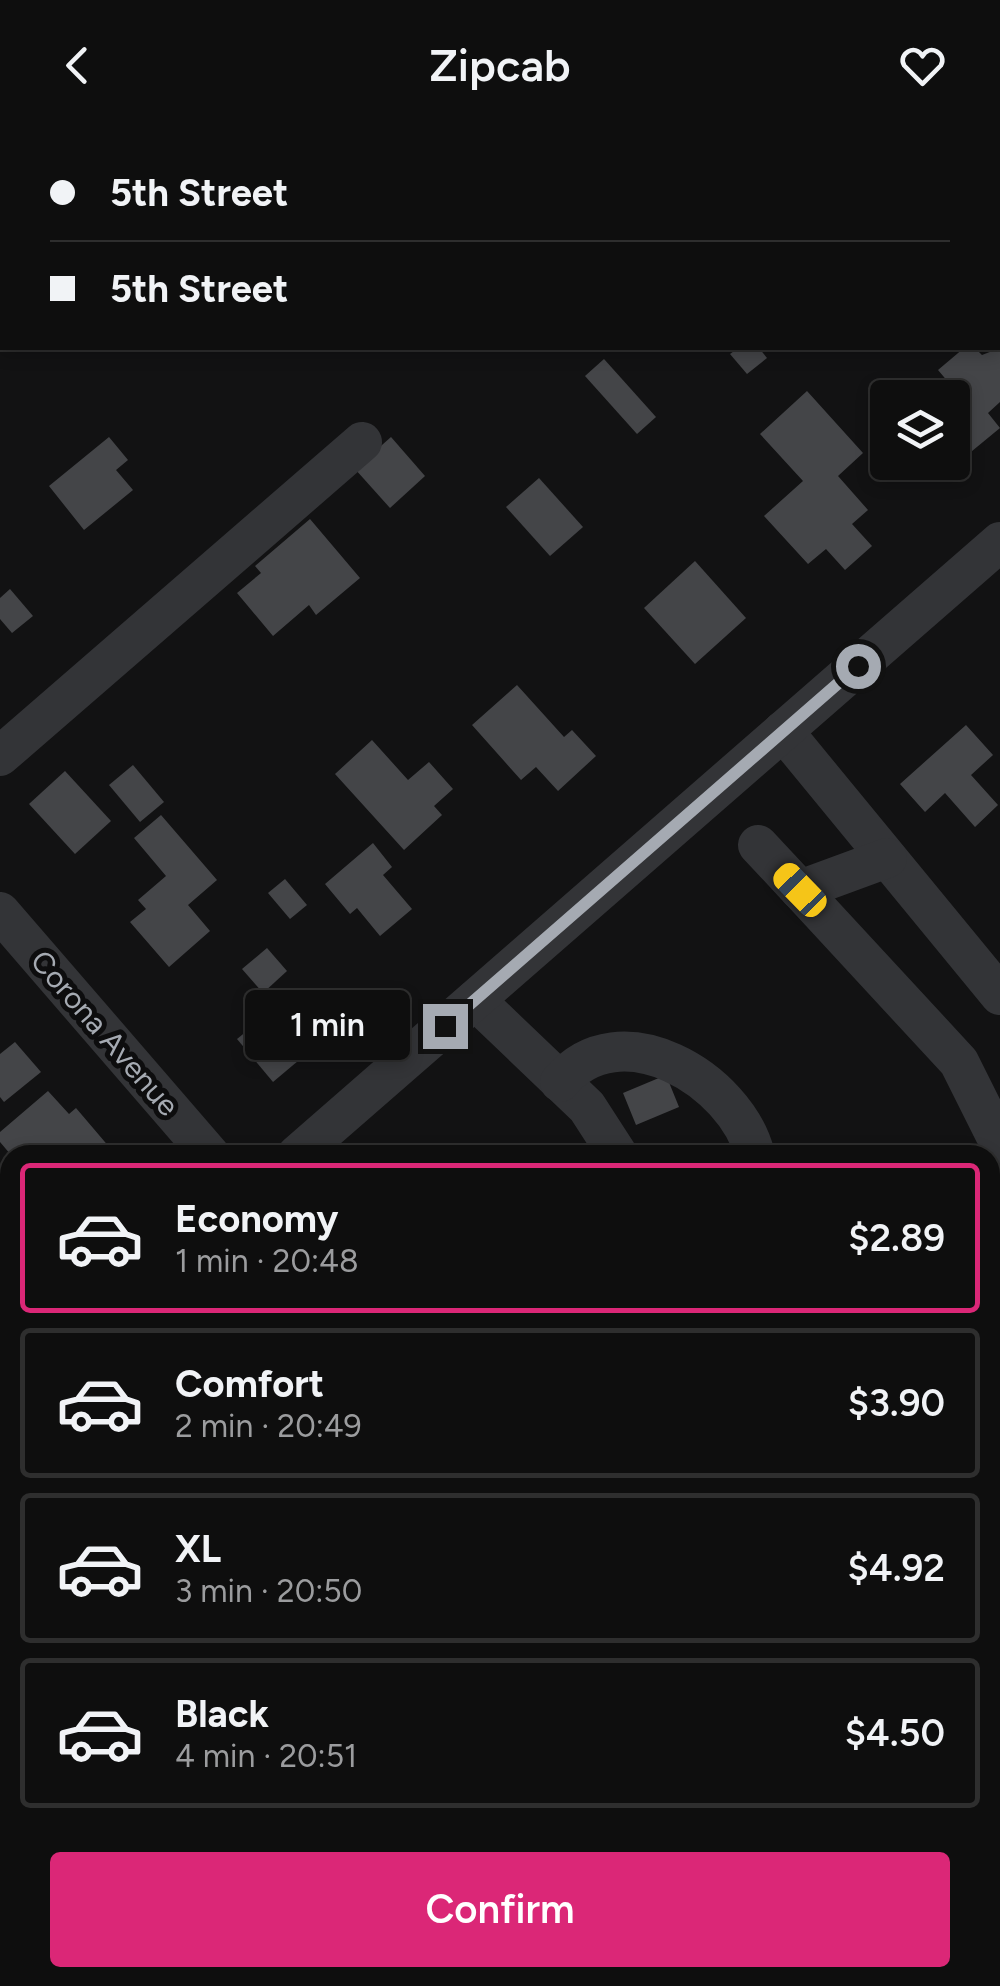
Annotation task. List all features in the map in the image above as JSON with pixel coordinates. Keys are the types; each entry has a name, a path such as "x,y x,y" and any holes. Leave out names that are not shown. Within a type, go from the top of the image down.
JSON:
{"street":[{"path":"0,756 362,442"},
{"path":"308,1145 1000,542"},
{"path":"783,732 1000,995"},
{"path":"758,845 959,1062 1000,1144"},
{"path":"800,890 887,858"},
{"name":"Corona Avenue","path":"0,912 201,1145"},
{"path":"475,1000 587,1107 612,1145"},
{"path":"560,1082 572,1068 595,1056 647,1052 684,1068 713,1090 752,1145"}],"building":[{"path":"735,350 761,350 767,358 747,374 730,354"},
{"path":"962,350 977,350 982,355 1000,350 1000,402 988,413 1000,428 970,453 970,380 946,380 938,370"},
{"path":"604,359 656,417 637,434 585,376"},
{"path":"807,391 863,453 838,476 868,510 852,524 872,546 845,570 826,549 808,564 764,516 803,481 760,434"},
{"path":"109,437 128,460 116,470 133,490 84,530 49,486"},
{"path":"391,437 425,476 390,508 355,469"},
{"path":"539,478 583,527 550,556 506,507"},
{"path":"310,519 360,578 316,615 309,605 273,636 237,593 261,573 255,566"},
{"path":"695,561 746,618 695,664 644,608"},
{"path":"10,589 33,616 12,633 0,619 0,598"},
{"path":"517,685 564,737 572,730 596,756 558,791 536,767 521,780 472,725"},
{"path":"966,725 993,755 971,775 998,805 975,827 945,793 925,812 900,784"},
{"path":"372,740 408,780 429,762 453,789 434,806 442,815 404,850 335,774"},
{"path":"133,765 164,802 140,822 109,785"},
{"path":"65,771 111,821 75,854 29,804"},
{"path":"161,815 217,880 188,905 210,931 169,967 130,922 146,909 138,900 166,876 134,838"},
{"path":"373,843 392,867 383,875 412,909 380,936 357,908 350,914 325,884"},
{"path":"285,879 307,905 290,919 268,893"},
{"path":"267,948 287,971 263,993 242,969"},
{"path":"282,1002 317,1045 273,1082 237,1039"},
{"path":"15,1042 41,1072 4,1102 0,1097 0,1054"},
{"path":"666,1075 679,1107 636,1125 623,1093"},
{"path":"48,1091 69,1114 76,1108 107,1145 3,1145 0,1132"}],"route":[{"path":"445,1026 858,666"}]}
